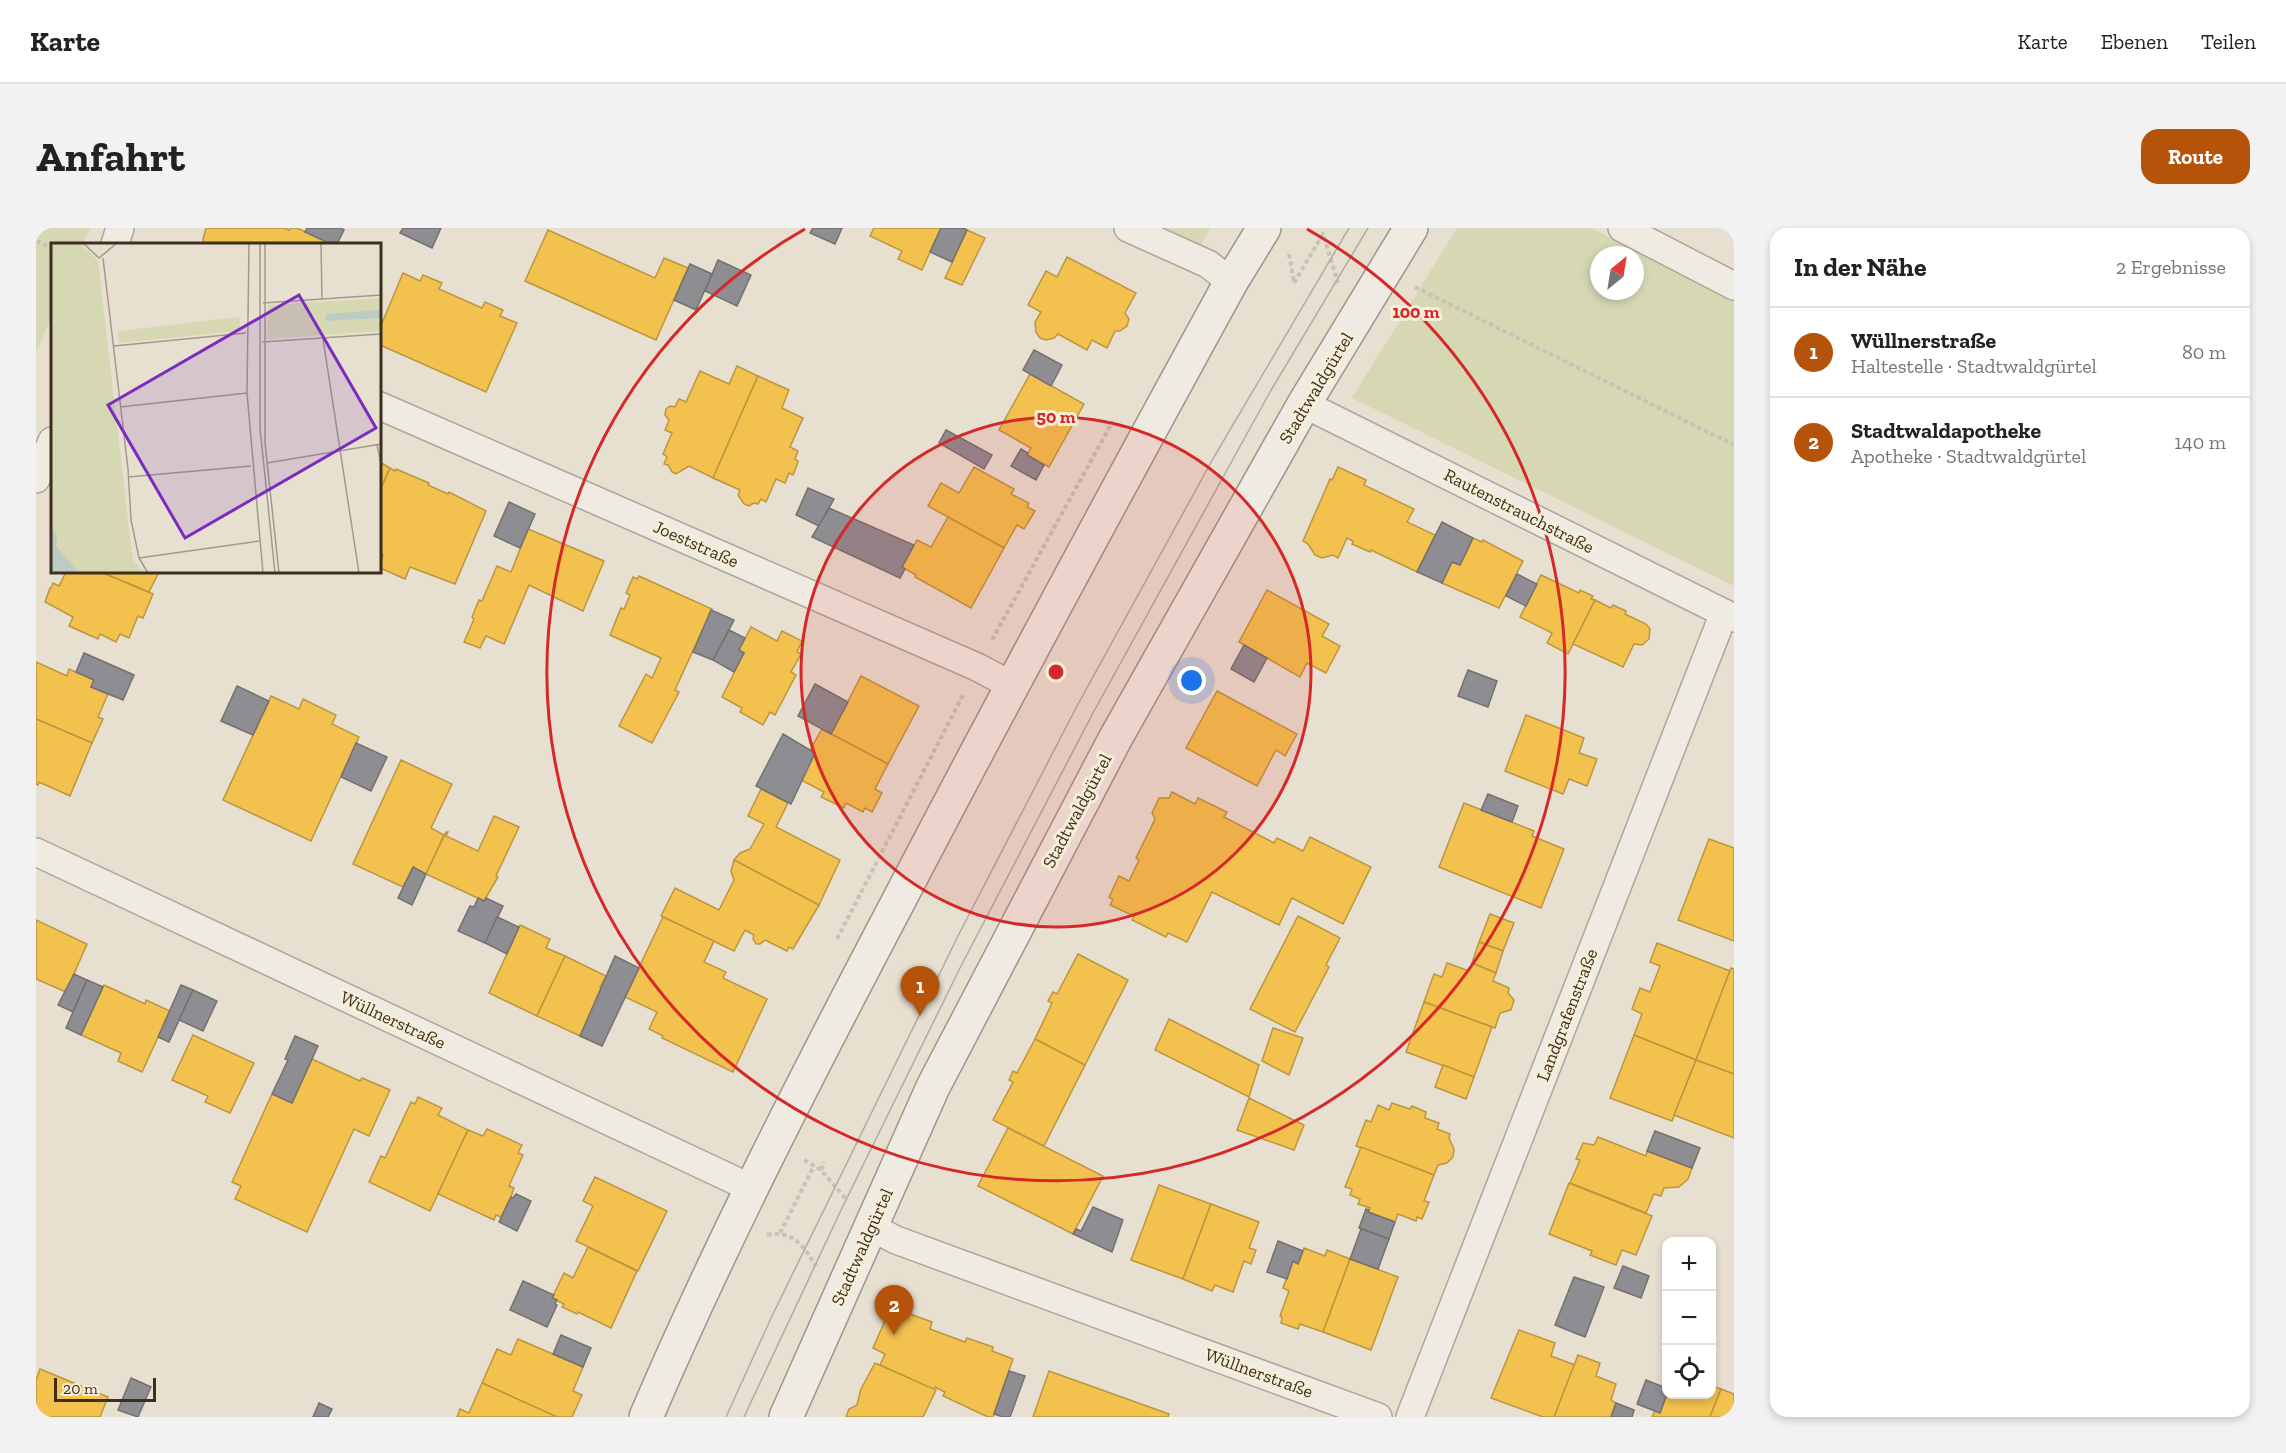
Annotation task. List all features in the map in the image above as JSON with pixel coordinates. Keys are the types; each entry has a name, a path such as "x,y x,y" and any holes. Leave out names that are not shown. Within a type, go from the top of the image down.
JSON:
{"main road":[{"path":"646,1417 734,1221 1011,685 1231,282 1264,228"},
{"name":"Stadtwaldgürtel","path":"786,1417 861,1215 933,1087 1110,750 1304,404 1411,228"}],"street":[{"path":"115,243 120,228"},
{"path":"1128,228 1208,264 1231,282"},
{"path":"1622,228 1734,286"},
{"name":"Rautenstrauchstraße","path":"1304,404 1729,616"},
{"name":"Joeststraße","path":"381,406 966,662 1011,685"},
{"path":"36,479 51,443"},
{"name":"Landgrafenstraße","path":"1410,1417 1729,616"},
{"name":"Wüllnerstraße","path":"36,852 751,1188"},
{"name":"Wüllnerstraße","path":"861,1215 896,1240 1378,1417"}],"path":[{"path":"1294,283 1323,234 1340,288"},
{"path":"36,242 51,248"},
{"path":"1410,285 1734,445"},
{"path":"773,1143 820,1170 861,1215"},
{"path":"820,1170 824,1162"},
{"path":"780,1233 814,1166"},
{"path":"734,1221 764,1236 780,1233 799,1241 819,1270"}],"green space":[{"path":"36,228 90,228 83,243 51,243 51,317 36,353"},
{"path":"1163,228 1210,228 1201,245"},
{"path":"1457,228 1591,228 1627,246 1590,246 1590,300 1644,300 1644,254 1734,299 1734,586 1352,398"}],"building: Wohnen":[{"path":"206,228 284,228 289,230 297,228 329,243 204,243"},
{"path":"874,228 941,228 922,270 898,259 902,251 870,236"},
{"path":"548,230 655,278 664,258 688,268 656,340 525,281"},
{"path":"967,230 985,238 962,285 945,278"},
{"path":"1067,257 1136,293 1125,313 1129,319 1127,326 1120,331 1115,331 1107,348 1092,340 1087,350 1058,334 1046,340 1040,338 1036,332 1035,322 1041,312 1028,305 1046,271 1057,277"},
{"path":"403,273 420,281 423,275 442,283 439,289 482,308 485,302 503,310 500,316 517,323 486,392 381,345 381,326"},
{"path":"737,366 758,376 713,478 689,466 676,474 672,472 668,465 664,464 667,457 663,454 672,433 665,430 669,420 665,415 666,409 670,406 675,407 679,399 686,402 700,371 729,384"},
{"path":"1030,374 1084,404 1049,467 1027,455 1031,448 999,430"},
{"path":"758,376 789,390 782,408 803,418 790,447 798,451 795,459 798,461 793,475 789,473 785,483 776,479 766,502 761,499 758,504 754,503 749,506 744,504 738,495 740,490 713,478"},
{"path":"381,463 390,468 381,489"},
{"path":"974,467 1014,489 1011,494 1029,503 1027,507 1035,511 1024,529 1017,525 1004,548 928,506 941,483 959,493"},
{"path":"1338,467 1366,480 1364,485 1414,509 1407,522 1435,535 1417,572 1371,550 1370,552 1352,544 1353,541 1347,538 1338,558 1333,555 1322,558 1315,555 1308,544 1303,541 1330,479 1332,480"},
{"path":"390,468 395,471 396,469 486,511 455,584 410,567 405,579 381,568 383,554 381,553 381,489"},
{"path":"948,517 1004,548 971,608 915,577 916,575 902,567 917,540 931,547"},
{"path":"528,529 604,561 583,611 529,585 504,644 486,636 480,648 464,642 479,600 482,601 497,566 511,572"},
{"path":"1473,538 1482,542 1483,540 1523,561 1499,608 1442,583 1452,562 1460,565"},
{"path":"66,573 103,573 153,594 143,618 138,616 129,638 120,634 116,642 100,634 98,639 69,626 73,617 45,602 53,583 59,586"},
{"path":"103,573 158,573 149,592"},
{"path":"1541,575 1579,593 1580,590 1593,596 1591,599 1595,600 1568,654 1547,643 1552,633 1520,617"},
{"path":"639,576 712,609 675,690 679,692 652,743 619,726 646,674 652,678 661,658 610,635 621,608 624,609 630,595 626,593 633,577 637,579"},
{"path":"1267,590 1329,624 1322,636 1340,646 1326,673 1307,663 1300,677 1239,642"},
{"path":"1595,600 1611,608 1613,605 1626,611 1625,614 1646,624 1650,629 1649,639 1642,645 1634,644 1623,667 1573,644"},
{"path":"751,627 777,641 782,631 802,641 797,652 801,654 791,672 796,675 775,715 770,712 763,725 740,712 742,708 722,697 744,653 739,650"},
{"path":"36,662 67,676 69,669 94,680 91,687 108,694 98,717 103,719 92,743 36,719"},
{"path":"861,676 919,706 888,764 831,734"},
{"path":"1217,691 1297,734 1285,756 1276,750 1257,786 1186,748"},
{"path":"271,696 299,709 303,699 336,715 332,724 359,737 311,841 223,800"},
{"path":"1526,715 1584,738 1579,753 1597,759 1587,786 1569,779 1563,794 1505,771"},
{"path":"36,719 92,743 70,796 39,782 38,785 36,784"},
{"path":"822,729 888,764 875,789 882,793 872,812 865,808 863,812 846,803 844,808 821,797 824,792 801,780 815,753 810,750"},
{"path":"401,760 452,784 431,828 444,835 426,874 413,867 403,887 353,864"},
{"path":"761,789 788,803 776,827 840,860 819,905 734,860 740,853 750,849 764,824 748,816"},
{"path":"1172,792 1195,804 1198,798 1227,812 1224,817 1274,843 1277,838 1303,851 1310,837 1371,867 1343,924 1292,898 1279,925 1212,892 1187,942 1168,933 1166,937 1132,920 1134,916 1110,905 1113,900 1109,897 1119,876 1129,881 1139,860 1136,858 1155,819 1152,813 1159,798 1169,798"},
{"path":"1464,803 1534,831 1532,836 1564,849 1541,908 1439,867"},
{"path":"494,816 519,827 496,876 498,877 484,901 426,874 446,832 448,832 446,836 478,851"},
{"path":"1709,839 1734,848 1734,941 1678,920"},
{"path":"734,860 819,905 793,949 789,947 787,951 765,940 756,944 753,939 754,935 745,930 734,951 661,916 675,888 719,910 734,880 731,871"},
{"path":"1490,914 1514,923 1503,951 1479,942"},
{"path":"1298,916 1340,938 1326,965 1329,967 1295,1032 1250,1009"},
{"path":"663,917 714,941 704,962 726,972 723,978 767,999 733,1072 662,1038 663,1036 649,1029 657,1012 625,997"},
{"path":"36,920 87,944 66,992 36,979"},
{"path":"520,925 550,939 546,948 565,956 537,1016 489,993"},
{"path":"1479,942 1503,951 1496,973 1472,963"},
{"path":"1657,943 1730,971 1696,1060 1634,1035 1642,1014 1632,1009 1640,988 1650,992 1660,966 1650,962"},
{"path":"1078,954 1128,980 1085,1065 1035,1039 1052,1003 1048,1001 1053,992 1057,994"},
{"path":"565,956 606,976 580,1036 537,1016"},
{"path":"1447,963 1469,971 1472,963 1496,973 1493,981 1509,988 1508,993 1514,1000 1511,1010 1500,1013 1495,1028 1424,1002 1434,974 1442,977"},
{"path":"1731,968 1734,969 1734,1074 1696,1060"},
{"path":"104,985 145,1004 146,1000 170,1011 142,1072 118,1061 121,1053 81,1035"},
{"path":"1424,1002 1492,1027 1474,1077 1406,1052"},
{"path":"1169,1019 1259,1065 1249,1097 1155,1050"},
{"path":"1273,1028 1303,1038 1289,1075 1262,1061"},
{"path":"193,1035 254,1063 230,1113 205,1102 208,1096 172,1080"},
{"path":"1634,1035 1696,1060 1672,1121 1610,1098"},
{"path":"1035,1039 1085,1065 1044,1146 993,1120 1013,1082 1009,1080 1013,1071 1017,1073"},
{"path":"312,1059 360,1081 362,1078 390,1090 369,1136 354,1129 307,1232 235,1199 241,1186 232,1182 272,1094 292,1103"},
{"path":"1696,1060 1734,1074 1734,1138 1674,1115"},
{"path":"1443,1065 1474,1077 1466,1099 1435,1087"},
{"path":"418,1097 442,1108 438,1115 468,1130 430,1211 369,1182 381,1156 385,1158 411,1102 415,1104"},
{"path":"1249,1098 1304,1125 1294,1150 1237,1130"},
{"path":"1392,1103 1410,1109 1412,1106 1426,1112 1425,1118 1439,1123 1437,1129 1450,1134 1449,1138 1454,1149 1453,1157 1447,1163 1438,1165 1434,1175 1356,1146 1366,1120 1371,1122 1378,1105 1389,1110"},
{"path":"1008,1128 1103,1176 1073,1234 978,1186"},
{"path":"487,1129 522,1145 518,1153 523,1155 509,1186 514,1188 511,1197 501,1217 496,1215 494,1220 438,1194 468,1130 483,1136"},
{"path":"1598,1137 1646,1156 1647,1151 1692,1168 1688,1179 1679,1187 1664,1188 1661,1196 1654,1194 1646,1213 1570,1183 1580,1160 1576,1159 1583,1143 1594,1145"},
{"path":"1361,1147 1434,1175 1424,1201 1429,1202 1422,1219 1417,1217 1416,1221 1398,1214 1395,1222 1368,1212 1370,1208 1358,1204 1360,1199 1350,1195 1352,1189 1345,1187"},
{"path":"595,1177 667,1211 638,1271 576,1241 593,1206 583,1201"},
{"path":"1569,1183 1652,1216 1636,1255 1622,1250 1616,1265 1590,1255 1592,1251 1549,1234"},
{"path":"1159,1185 1211,1204 1183,1279 1131,1260"},
{"path":"1211,1204 1259,1222 1249,1248 1256,1250 1251,1264 1244,1261 1233,1292 1215,1285 1212,1291 1183,1279"},
{"path":"588,1247 637,1271 611,1328 562,1307 564,1304 552,1298 564,1273 573,1278"},
{"path":"1304,1248 1325,1256 1327,1250 1350,1259 1323,1332 1300,1324 1298,1329 1281,1323 1282,1317 1280,1316 1289,1291 1283,1288 1293,1261 1298,1264"},
{"path":"1350,1259 1398,1277 1371,1350 1323,1332"},
{"path":"891,1307 932,1322 930,1329 965,1342 967,1338 993,1347 992,1351 1013,1359 993,1417 988,1417 943,1396 945,1392 935,1387 934,1390 880,1365 885,1354 873,1348"},
{"path":"1519,1330 1555,1343 1551,1356 1575,1365 1554,1417 1543,1417 1491,1398"},
{"path":"518,1339 583,1367 573,1391 582,1395 572,1417 557,1417 482,1383 497,1349 511,1355"},
{"path":"1578,1355 1600,1363 1596,1376 1616,1384 1611,1400 1616,1403 1611,1417 1554,1417"},
{"path":"875,1363 936,1390 923,1417 846,1417 849,1409 857,1405 861,1389"},
{"path":"40,1369 108,1397 100,1417 36,1417 36,1380"},
{"path":"1049,1371 1169,1414 1168,1417 1033,1417"},
{"path":"482,1383 557,1417 457,1417 460,1409 469,1413"},
{"path":"1716,1387 1721,1389 1710,1417 1652,1417 1655,1411 1660,1413 1665,1399 1716,1399"},
{"path":"1721,1389 1734,1394 1734,1417 1710,1417"}],"building: Industrie":[{"path":"307,228 341,228 344,230 338,243 329,243 305,232"},
{"path":"403,228 441,228 432,248 400,233"},
{"path":"813,228 842,228 835,244 810,233"},
{"path":"941,228 967,230 952,262 930,252"},
{"path":"718,260 751,275 737,306 705,291"},
{"path":"690,264 712,274 696,310 674,300"},
{"path":"1034,350 1062,365 1051,386 1023,370"},
{"path":"946,430 992,455 984,469 939,443"},
{"path":"1021,449 1044,465 1036,480 1011,466"},
{"path":"808,488 834,499 819,526 796,515"},
{"path":"509,502 535,514 520,548 494,536"},
{"path":"829,508 914,545 902,567 905,569 900,578 812,537"},
{"path":"1442,522 1473,538 1460,565 1452,562 1442,583 1417,572"},
{"path":"1517,574 1537,584 1526,606 1506,596"},
{"path":"711,610 734,620 713,660 693,652"},
{"path":"729,630 745,638 739,650 744,653 734,672 713,660"},
{"path":"1244,645 1267,658 1254,682 1231,669"},
{"path":"84,653 134,675 123,700 91,687 94,680 76,672"},
{"path":"1468,670 1497,681 1488,707 1458,696"},
{"path":"815,684 848,702 831,734 798,716"},
{"path":"237,686 269,701 253,735 221,721"},
{"path":"783,734 815,753 791,804 756,786"},
{"path":"356,743 387,757 371,791 341,777"},
{"path":"1488,794 1518,806 1512,822 1481,810"},
{"path":"413,867 426,874 412,905 398,898"},
{"path":"478,898 484,901 486,898 503,906 485,943 458,931 470,906 474,907"},
{"path":"497,917 519,927 507,954 485,943"},
{"path":"615,956 639,968 602,1046 580,1036"},
{"path":"74,974 87,980 73,1012 58,1005"},
{"path":"87,980 103,987 81,1035 66,1028"},
{"path":"181,985 193,990 169,1042 158,1037"},
{"path":"193,990 217,1001 203,1031 179,1020"},
{"path":"295,1036 318,1046 292,1103 272,1094 288,1060 285,1059"},
{"path":"1655,1131 1700,1148 1692,1168 1647,1151"},
{"path":"516,1194 531,1201 517,1231 499,1222 511,1197 513,1198"},
{"path":"1093,1207 1123,1220 1112,1252 1073,1234 1076,1229 1081,1231"},
{"path":"1366,1209 1369,1210 1368,1212 1395,1222 1389,1239 1359,1228"},
{"path":"1361,1229 1389,1239 1378,1269 1350,1259"},
{"path":"1278,1241 1303,1251 1298,1264 1293,1261 1287,1279 1267,1272"},
{"path":"1623,1266 1649,1276 1641,1298 1614,1288"},
{"path":"1574,1277 1604,1287 1585,1337 1555,1325"},
{"path":"523,1281 554,1295 552,1298 557,1300 547,1327 510,1310"},
{"path":"561,1335 591,1348 583,1367 553,1354"},
{"path":"1009,1371 1025,1376 1010,1417 1003,1417 994,1414"},
{"path":"131,1378 151,1387 138,1417 118,1410"},
{"path":"1646,1380 1662,1386 1662,1399 1665,1399 1660,1413 1637,1404"},
{"path":"319,1403 332,1409 328,1417 313,1417"},
{"path":"1616,1403 1634,1410 1632,1417 1611,1417"}],"tram line":[{"path":"726,1417 772,1316 959,934 1077,706 1214,457 1349,228"},
{"path":"744,1417 842,1208 960,968 1093,713 1270,392 1368,228"}],"place":[{"name":"Wüllnerstraße","path":"920,1016"},
{"name":"Stadtwaldapotheke","path":"894,1335"}]}
